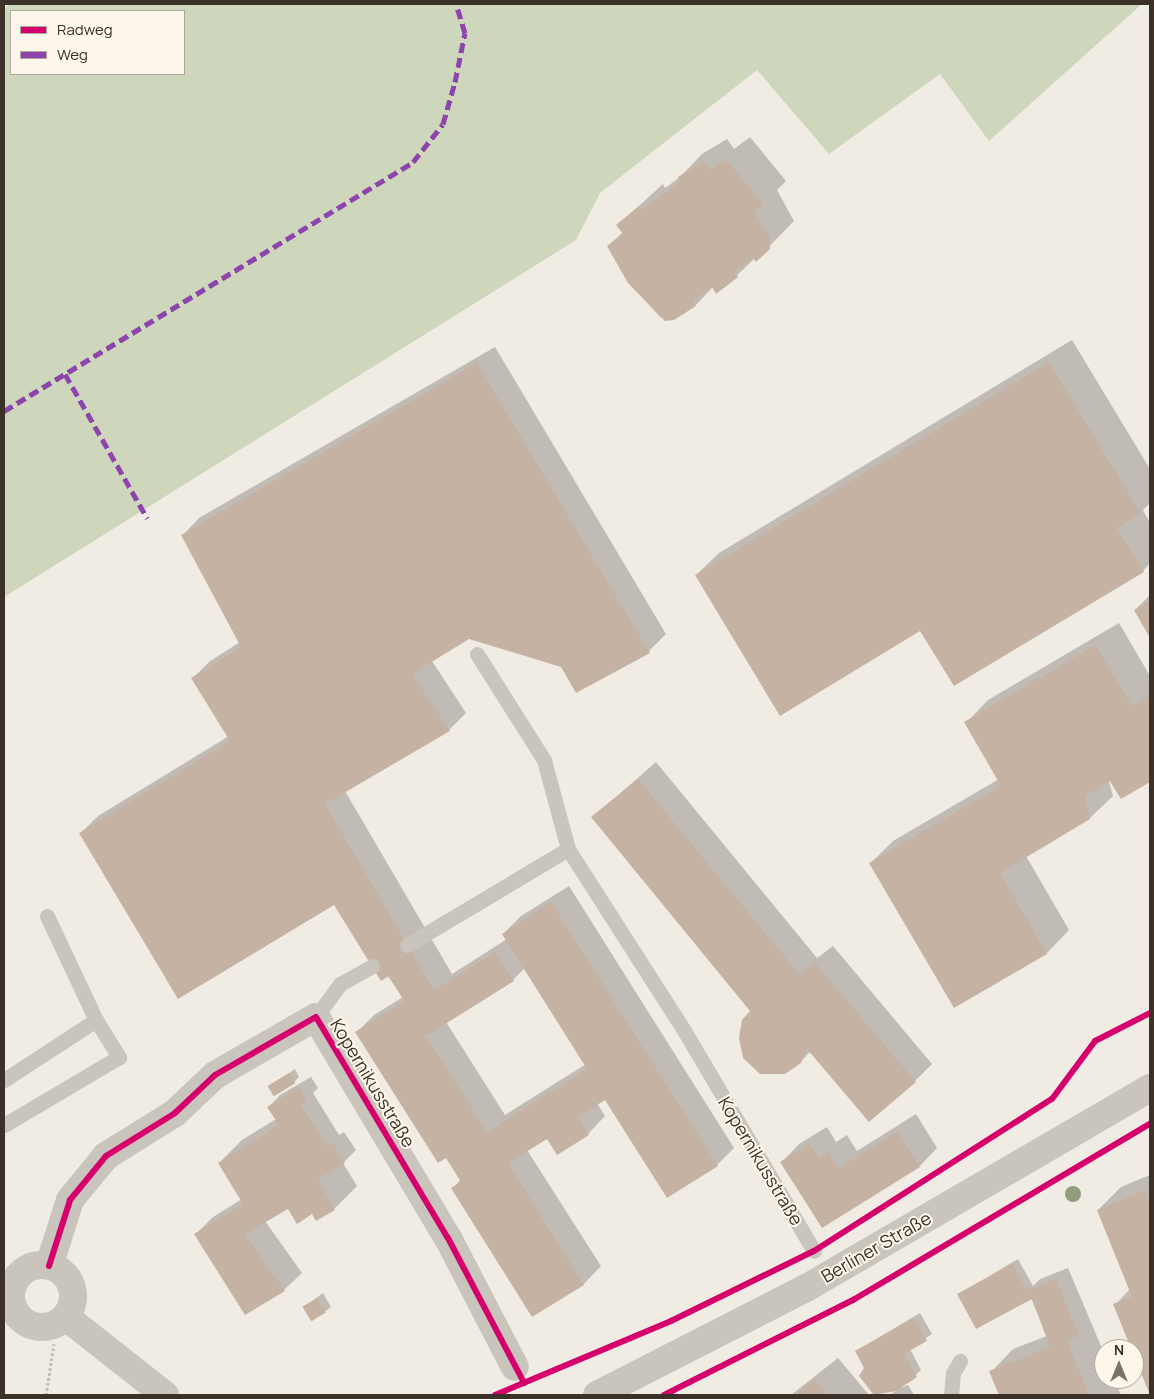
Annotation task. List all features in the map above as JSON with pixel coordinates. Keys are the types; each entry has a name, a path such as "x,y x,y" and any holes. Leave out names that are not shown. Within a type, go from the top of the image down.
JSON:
{"street":[{"name":"Kopernikusstraße","path":"49,1266 70,1200 106,1156 175,1113 215,1075 316,1017 448,1238 515,1367"},
{"name":"Berliner Straße","path":"597,1395 808,1286 1150,1088"},
{"path":"49,1266 65,1275 73,1291 71,1309 61,1320 37,1327 19,1316 11,1297 11,1270 49,1266"},
{"path":"61,1320 165,1395"}],"lane":[{"name":"Kopernikusstraße","path":"477,654 544,760 568,849 685,1032 814,1251"},
{"path":"407,945 568,849"},
{"path":"4,1125 119,1057 96,1020 47,916"},
{"name":"Kopernikusstraße","path":"316,1017 340,984 372,966"},
{"path":"4,1080 96,1020"},
{"path":"951,1395 953,1373 960,1361"}],"path":[{"path":"46,1395 61,1320"}],"green space":[{"path":"11,4 1142,4 989,141 940,74 829,154 757,70 600,193 576,240 4,597 4,9"}],"building":[{"path":"726,159 764,205 754,212 770,236 770,249 756,262 753,258 734,272 738,277 716,294 712,287 693,301 696,306 674,320 665,321 628,283 607,246 623,234 616,225 639,206 642,210 681,181 678,177 703,161 710,170"},
{"path":"1049,362 1141,514 1117,528 1144,572 954,686 920,631 780,716 695,575"},
{"path":"477,363 650,653 576,693 561,667 469,639 412,674 450,731 325,804 434,990 495,952 514,981 426,1036 487,1132 587,1069 502,934 551,902 718,1166 667,1198 605,1100 578,1117 589,1135 557,1155 547,1139 508,1163 584,1285 532,1317 451,1188 461,1182 446,1158 438,1163 355,1032 404,1001 389,976 381,981 334,905 178,999 79,833 230,741 191,678 241,647 181,535"},
{"path":"1150,600 1150,638 1134,610"},
{"path":"1096,645 1132,706 1150,695 1150,782 1121,799 1110,781 1085,796 1090,819 1000,873 1047,954 954,1008 869,863 1001,786 964,722"},
{"path":"638,779 799,974 815,963 916,1082 869,1122 807,1049 801,1063 785,1074 760,1074 743,1058 739,1038 742,1020 750,1011 591,817"},
{"path":"289,1073 295,1083 274,1096 268,1086"},
{"path":"299,1087 307,1101 301,1105 327,1146 332,1142 345,1163 318,1179 335,1210 316,1221 312,1214 297,1224 288,1209 245,1234 285,1291 245,1315 194,1234 243,1204 218,1163 279,1125 267,1107"},
{"path":"898,1131 920,1167 822,1228 780,1162 809,1144 819,1158 829,1152 839,1168"},
{"path":"1145,1190 1150,1202 1150,1395 1144,1380 1144,1339 1127,1339 1113,1304 1132,1297 1097,1210"},
{"path":"1012,1264 1027,1290 1056,1279 1079,1336 1067,1341 1089,1395 999,1395 989,1371 1050,1347 1032,1299 976,1329 957,1294"},
{"path":"317,1298 326,1313 311,1321 302,1307"},
{"path":"914,1318 927,1341 904,1354 917,1377 896,1391 874,1395 859,1376 864,1368 855,1351"},
{"path":"815,1379 828,1395 795,1395"}],"marked path":[{"path":"4,411 413,162 443,124 455,82 465,33 456,4"},
{"path":"65,374 147,518"}],"cycle path":[{"path":"495,1395 671,1321 814,1251 1052,1099 1095,1041 1150,1013"},
{"path":"49,1266 70,1200 106,1156 175,1113 215,1075 316,1017 448,1238 524,1383"},
{"path":"664,1395 853,1300 1150,1124"}]}
